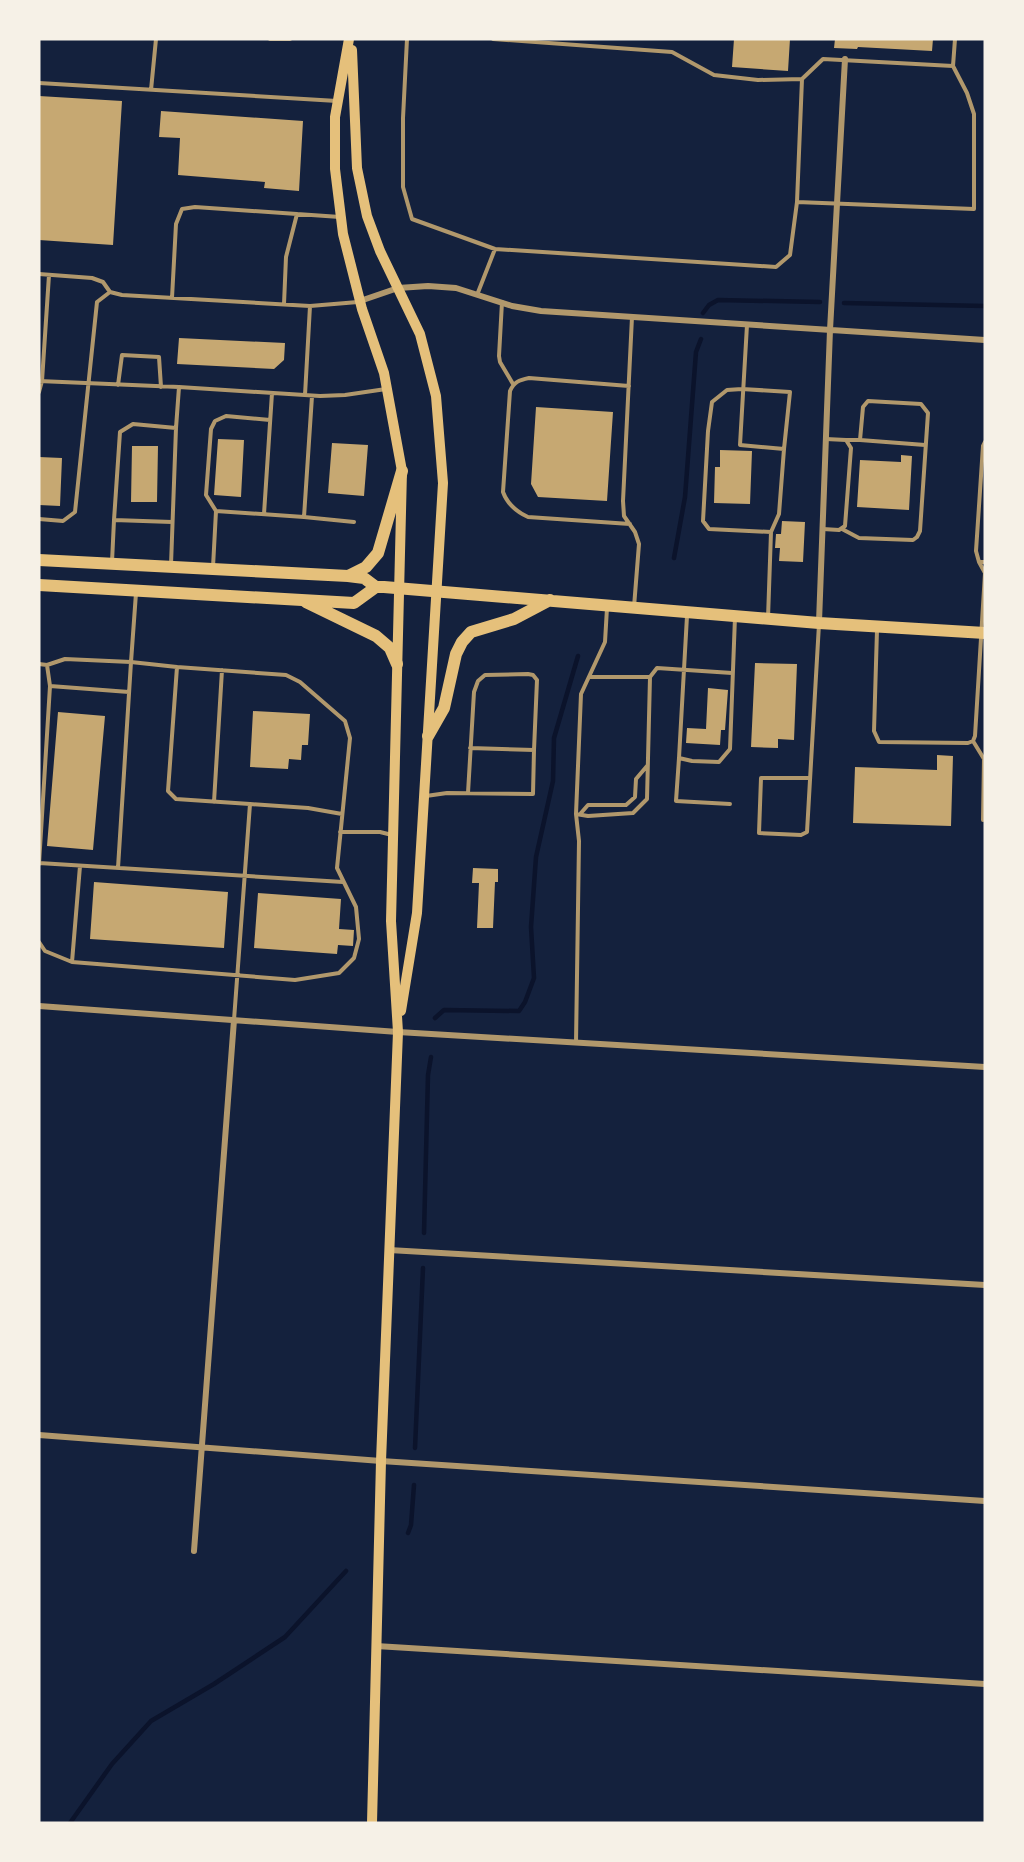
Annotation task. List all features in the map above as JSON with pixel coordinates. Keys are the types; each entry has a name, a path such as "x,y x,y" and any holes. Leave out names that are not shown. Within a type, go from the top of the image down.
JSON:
{"main road":[{"path":"350,39 336,117 335,169 343,234 360,301 387,388 402,471 391,921 398,1032 381,1461 372,1823"},
{"path":"350,39 357,168 367,216 380,251 420,334 436,396 443,483 417,913 398,1032"},
{"path":"348,576 366,567 378,553 402,471"},
{"path":"39,560 348,576 364,578 376,587 819,623 982,633"},
{"path":"39,585 354,603 376,587"},
{"path":"303,600 376,636 390,648 397,664"},
{"path":"428,736 444,708 456,654 462,642 471,632 514,619 550,600"}],"street":[{"path":"819,623 830,330 845,59"},
{"path":"360,301 398,288 428,286 456,288 541,311 985,340"},
{"path":"39,1006 398,1032 985,1067"},
{"path":"194,1551 234,1020"},
{"path":"389,1250 985,1285"},
{"path":"39,1435 381,1461 985,1501"},
{"path":"376,1646 985,1684"}],"lane":[{"path":"151,90 156,39"},
{"path":"270,39 290,39"},
{"path":"407,39 403,118 403,187 412,219 495,249 776,267 790,255 797,202 802,80 823,59 953,66"},
{"path":"493,39 672,52 714,75 759,80 802,80"},
{"path":"797,202 974,209 974,114 967,93 953,66 955,39"},
{"path":"39,83 338,101"},
{"path":"172,298 176,224 182,209 195,207 341,217"},
{"path":"284,304 286,257 297,214"},
{"path":"477,295 495,249"},
{"path":"39,274 92,278 103,282 110,292 122,295 310,306 360,301"},
{"path":"39,392 49,275"},
{"path":"39,519 63,521 75,512 97,302 110,292"},
{"path":"502,302 499,356 513,384"},
{"path":"305,395 310,306"},
{"path":"632,317 623,501 624,516 635,531 639,544 634,607"},
{"path":"747,325 740,445 784,448"},
{"path":"118,385 122,355 131,355 159,357 161,387"},
{"path":"629,386 529,378 513,384 510,391 503,492 505,499 520,514 528,518 630,524"},
{"path":"41,381 312,396 345,395 387,388"},
{"path":"171,566 178,387"},
{"path":"768,618 771,532 779,514 790,392 742,388 727,390 712,402 708,431 703,522 709,530 771,532"},
{"path":"264,514 272,393"},
{"path":"304,517 312,396"},
{"path":"822,529 842,529 859,538 913,540 920,531 928,413 921,404 868,401 863,407 860,440"},
{"path":"213,568 216,512 206,495 211,429 215,421 226,416 270,420"},
{"path":"112,563 120,432 133,424 176,428"},
{"path":"826,439 926,445"},
{"path":"842,529 845,526 851,448 846,440"},
{"path":"973,741 982,633 984,573 976,550 985,442"},
{"path":"216,512 354,522"},
{"path":"114,520 172,522"},
{"path":"979,562 985,562"},
{"path":"117,868 136,591"},
{"path":"576,1042 581,694 605,642 607,605"},
{"path":"687,612 676,801 730,804"},
{"path":"679,758 719,762 730,749 735,616"},
{"path":"810,778 761,777 759,833 801,835 807,832 819,623"},
{"path":"877,627 874,731 879,742 968,743 973,741"},
{"path":"39,664 47,665 65,659 130,662 286,675 300,682 345,721 350,738 337,868 356,907 359,939 354,958 339,973 296,980 72,962 45,951 39,942"},
{"path":"47,665 50,686 39,864 344,882"},
{"path":"177,667 168,791 176,799 308,808 342,814"},
{"path":"579,814 588,816 633,813 647,799 650,677 657,669 732,673"},
{"path":"214,802 222,670"},
{"path":"424,796 533,794 537,680 533,675 485,675 478,681 474,692 468,794"},
{"path":"589,677 650,677"},
{"path":"50,686 129,692"},
{"path":"973,741 984,759 983,820"},
{"path":"470,748 534,750"},
{"path":"579,814 588,805 626,805 635,797 636,779 647,766"},
{"path":"234,1020 250,804"},
{"path":"340,832 380,832 392,835"},
{"path":"72,962 80,866"}],"building":[{"path":"734,39 790,39 788,71 732,67"},
{"path":"835,39 933,39 932,51 834,48"},
{"path":"39,96 122,101 113,245 39,240"},
{"path":"161,111 303,121 299,191 264,188 265,182 178,175 180,138 159,137"},
{"path":"179,338 285,343 284,360 274,369 177,364"},
{"path":"536,407 613,412 607,501 538,497 531,484"},
{"path":"218,439 244,440 241,497 214,495"},
{"path":"332,443 368,445 364,496 328,493"},
{"path":"132,446 158,446 157,502 131,502"},
{"path":"720,450 752,451 750,504 714,503 715,467 720,467"},
{"path":"901,455 912,456 909,510 857,507 860,460 901,462"},
{"path":"39,457 62,458 60,506 39,505"},
{"path":"782,521 805,522 803,562 779,561 780,548 775,548 776,534 781,534"},
{"path":"755,663 797,664 794,740 778,739 778,748 751,747"},
{"path":"708,688 728,690 725,730 721,730 720,745 686,743 687,728 706,729"},
{"path":"253,711 310,714 308,745 302,745 301,760 289,759 288,769 250,767"},
{"path":"58,712 105,716 93,850 47,846"},
{"path":"937,755 953,756 951,826 853,823 855,767 937,770"},
{"path":"473,868 498,869 498,882 495,882 493,928 477,928 479,883 472,883"},
{"path":"94,882 228,892 224,948 90,939"},
{"path":"258,893 341,899 339,929 354,930 353,946 338,945 337,954 254,948"}],"waterway":[{"path":"703,313 709,305 718,300 820,302"},
{"path":"844,303 985,306"},
{"path":"674,558 685,497 696,352 701,339"},
{"path":"435,1018 444,1010 519,1011 525,1002 534,978 531,927 536,857 553,781 554,738 578,656"},
{"path":"424,1233 428,1075 431,1057"},
{"path":"415,1448 423,1268"},
{"path":"408,1533 411,1525 414,1485"},
{"path":"70,1823 112,1764 151,1721 214,1684 285,1637 346,1571"}]}
